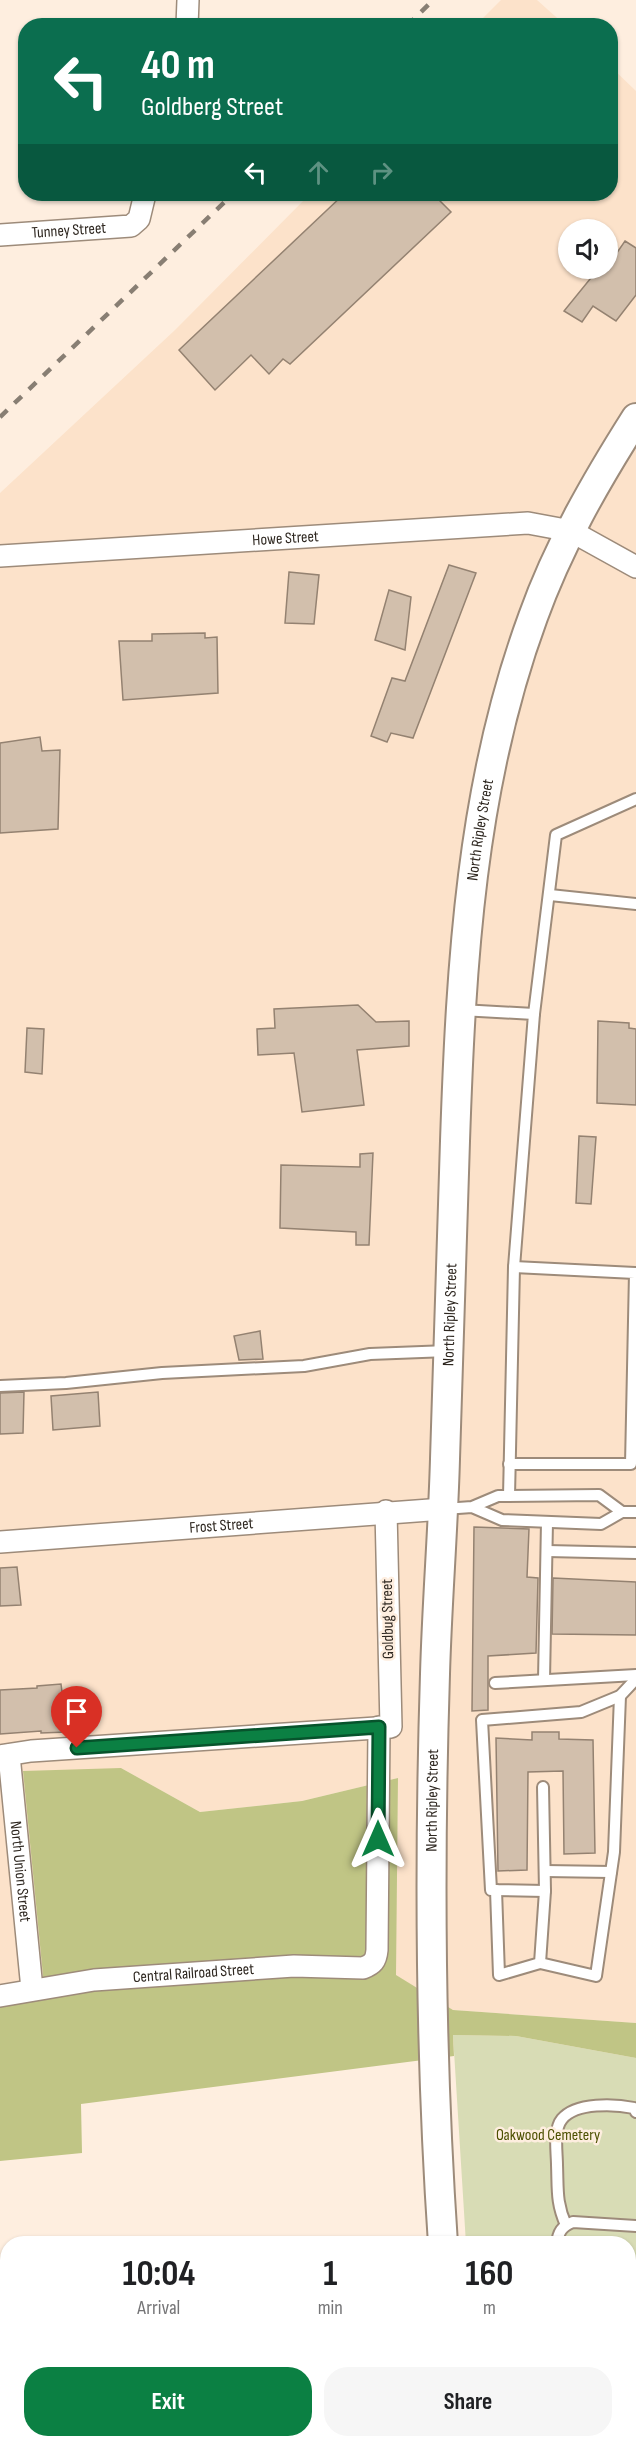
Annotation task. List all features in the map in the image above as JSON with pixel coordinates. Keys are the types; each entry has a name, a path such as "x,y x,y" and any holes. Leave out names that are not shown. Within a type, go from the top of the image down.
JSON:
{"main road":[{"name":"North Ripley Street","path":"443,2236 433,2050 431,1944 435,1673 465,942 477,831 494,746 517,662 553,565 636,418"}],"street":[{"path":"187,18 188,0"},
{"name":"Tunney Street","path":"0,235 131,226 136,223 143,201"},
{"name":"Howe Street","path":"0,555 528,523 571,531 636,567"},
{"name":"Frost Street","path":"0,1542 386,1511 443,1509"},
{"name":"Goldbug Street","path":"377,1950 385,1727 386,1511"},
{"path":"4,1755 42,1750 385,1727"},
{"name":"North Union Street","path":"4,1755 32,1989"},
{"name":"Central Railroad Street","path":"0,1996 94,1980 294,1966 363,1968 372,1965 376,1959 377,1950"}],"lane":[{"path":"509,1496 514,1267 534,1014 556,835 636,799"},
{"path":"550,895 636,904"},
{"path":"461,1010 534,1014"},
{"path":"509,1464 631,1464 635,1273 514,1267"},
{"path":"0,1386 66,1383 162,1373 304,1366 370,1354 449,1351"},
{"path":"443,1509 472,1507 498,1496 599,1495 622,1512"},
{"path":"472,1507 502,1520 601,1524 622,1512 636,1512"},
{"path":"544,1680 547,1522"},
{"path":"546,1551 636,1553"},
{"path":"495,1683 636,1675"},
{"path":"545,1891 491,1890 482,1720 580,1712 620,1696 636,1679"},
{"path":"495,1890 498,1975 540,1963 597,1976 614,1852 620,1696"},
{"path":"540,1963 545,1891 543,1786"},
{"path":"544,1871 611,1872"},
{"path":"566,2225 558,2207 557,2134 561,2120 574,2110 614,2104 634,2108 636,2112"},
{"path":"559,2236 560,2230 573,2222 636,2226"}],"shaded area":[{"path":"501,0 537,0 557,18 483,18"},
{"path":"618,74 636,91 636,2023 453,2010 395,1975 398,1778 302,1801 200,1812 121,1768 45,1997 0,2006 0,493 175,330 303,201 618,201"}],"green space":[{"path":"121,1768 200,1812 302,1801 398,1778 396,1975 453,2010 636,2023 636,2058 516,2036 453,2035 454,2056 81,2104 82,2153 0,2161 0,2006 45,1996 23,1771"},
{"name":"Oakwood Cemetery","path":"453,2035 516,2036 636,2058 636,2236 466,2236"}],"building":[{"path":"337,201 440,201 451,212 290,364 283,359 269,374 251,355 215,390 179,350"},
{"path":"625,241 636,248 636,295 616,321 593,306 582,322 564,311 590,279 618,279 618,251"},
{"path":"449,565 476,573 413,738 391,733 387,742 371,736 392,678 405,681"},
{"path":"289,572 319,575 314,624 285,623"},
{"path":"389,590 411,597 405,650 375,640"},
{"path":"205,633 205,638 217,637 218,693 123,700 119,641 152,641 152,634"},
{"path":"40,737 42,751 60,750 58,829 0,833 0,743"},
{"path":"358,1005 376,1022 409,1021 409,1046 357,1050 364,1105 302,1112 294,1053 258,1055 257,1029 275,1028 274,1009"},
{"path":"598,1021 629,1023 629,1028 636,1029 636,1105 597,1103"},
{"path":"27,1028 44,1029 42,1074 25,1072"},
{"path":"579,1136 596,1137 591,1204 576,1203"},
{"path":"373,1153 369,1245 356,1245 356,1232 280,1228 281,1165 360,1167 360,1154"},
{"path":"260,1331 263,1359 239,1360 234,1336"},
{"path":"24,1392 23,1433 0,1434 0,1393"},
{"path":"98,1392 100,1426 53,1430 51,1396"},
{"path":"474,1527 529,1529 527,1577 538,1578 536,1653 488,1656 488,1710 472,1711"},
{"path":"17,1567 21,1605 0,1606 0,1568"},
{"path":"553,1578 636,1582 636,1635 552,1634"},
{"path":"61,1684 67,1732 0,1734 0,1690"},
{"path":"532,1732 559,1732 559,1739 593,1740 595,1853 564,1854 563,1771 528,1772 527,1870 498,1871 496,1738 532,1740"}],"railway":[{"path":"415,18 433,0"},
{"path":"0,417 226,201"}],"route":[{"path":"77,1748 379,1727 378,1839"}]}
